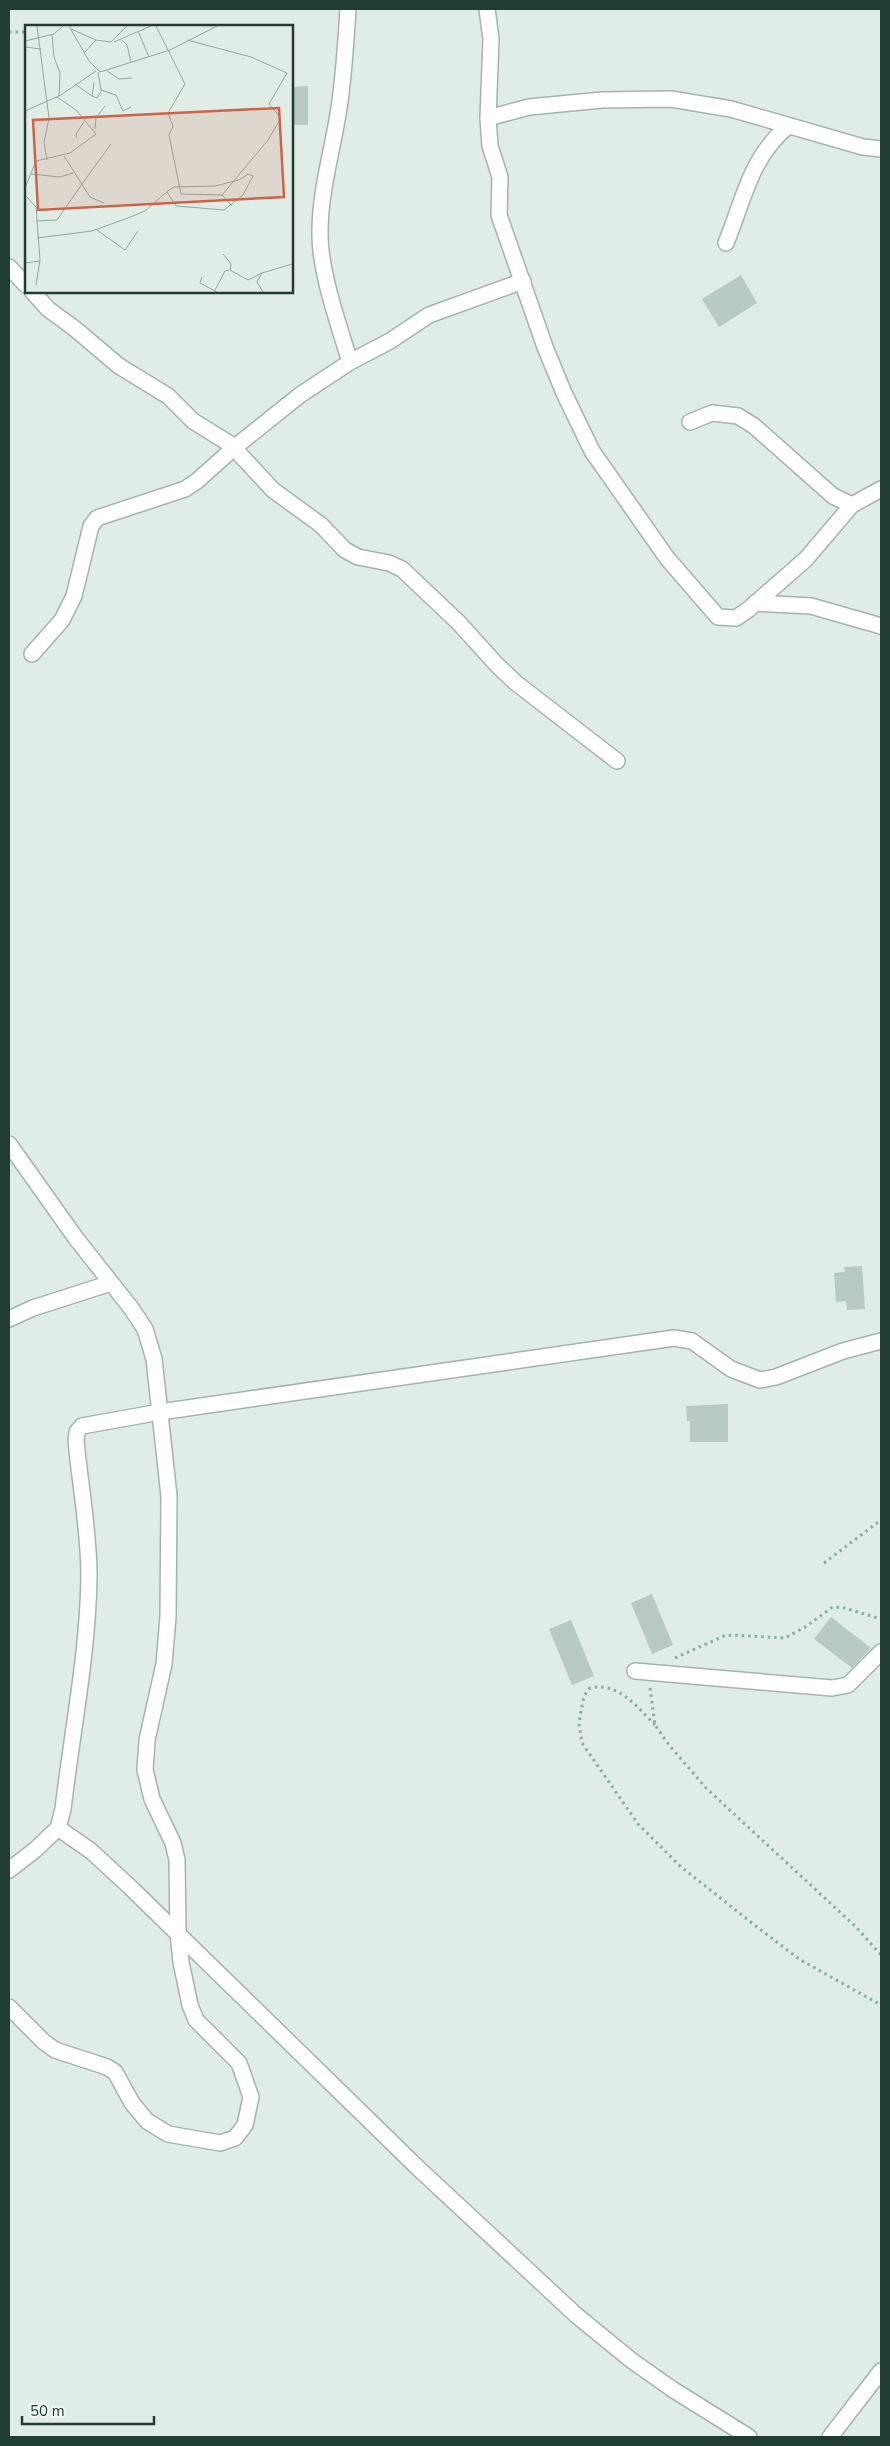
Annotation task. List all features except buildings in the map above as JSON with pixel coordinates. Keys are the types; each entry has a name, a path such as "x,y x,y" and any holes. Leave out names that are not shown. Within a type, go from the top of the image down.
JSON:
{"street":[{"path":"348,9 342,89 321,214 320,234 333,304 350,362"},
{"path":"488,9 491,38 488,118 490,146 500,177 499,215 560,384 592,451 666,558 718,617 736,618 806,559 852,505 881,489"},
{"path":"488,118 529,107 602,100 671,99 731,109 788,126 881,149"},
{"path":"726,243 752,172 765,149 788,126"},
{"path":"9,267 25,284"},
{"path":"32,654 62,620 74,596 90,531 97,518 185,489 300,395 350,362 390,341 429,315 523,281"},
{"path":"33,292 48,310 74,328 119,366 168,396 193,421 235,447 273,490 322,524 346,550 358,557 389,563 402,569 459,623 516,683 617,761"},
{"path":"690,422 712,413 726,413 738,416 754,426 833,496 852,505"},
{"path":"755,603 811,606 881,626"},
{"path":"9,1144 75,1237 145,1329 154,1359 169,1496 168,1617 164,1664 147,1740 145,1770 152,1800 173,1843 177,1860 178,1934 181,1962 193,2013 196,2020 238,2063 247,2081 250,2097 245,2125 235,2138 220,2144 168,2134 147,2122 132,2103 115,2072 106,2067 55,2050 44,2042 9,2007"},
{"path":"9,1319 33,1308 111,1283"},
{"path":"9,1870 35,1850 58,1828 63,1809 82,1670 88,1586 89,1549 78,1458 77,1432 82,1426 160,1412 674,1338 692,1341 731,1369 760,1380 776,1377 843,1351 881,1341"},
{"path":"641,1671 832,1688 848,1685 881,1652"},
{"path":"58,1828 91,1851 418,2168 576,2315 631,2360 672,2390 749,2437"},
{"path":"830,2437 881,2371"}],"path":[{"path":"9,32 25,32"},
{"path":"824,1563 881,1520"},
{"path":"673,1660 724,1636 785,1638 807,1626 831,1608 841,1607 881,1619"},
{"path":"641,1671 655,1725"},
{"path":"881,1955 856,1927 706,1788 669,1745 655,1725 628,1698 608,1686 590,1688 584,1696 579,1724 582,1742 638,1824 680,1866 799,1959 881,2005"}]}
